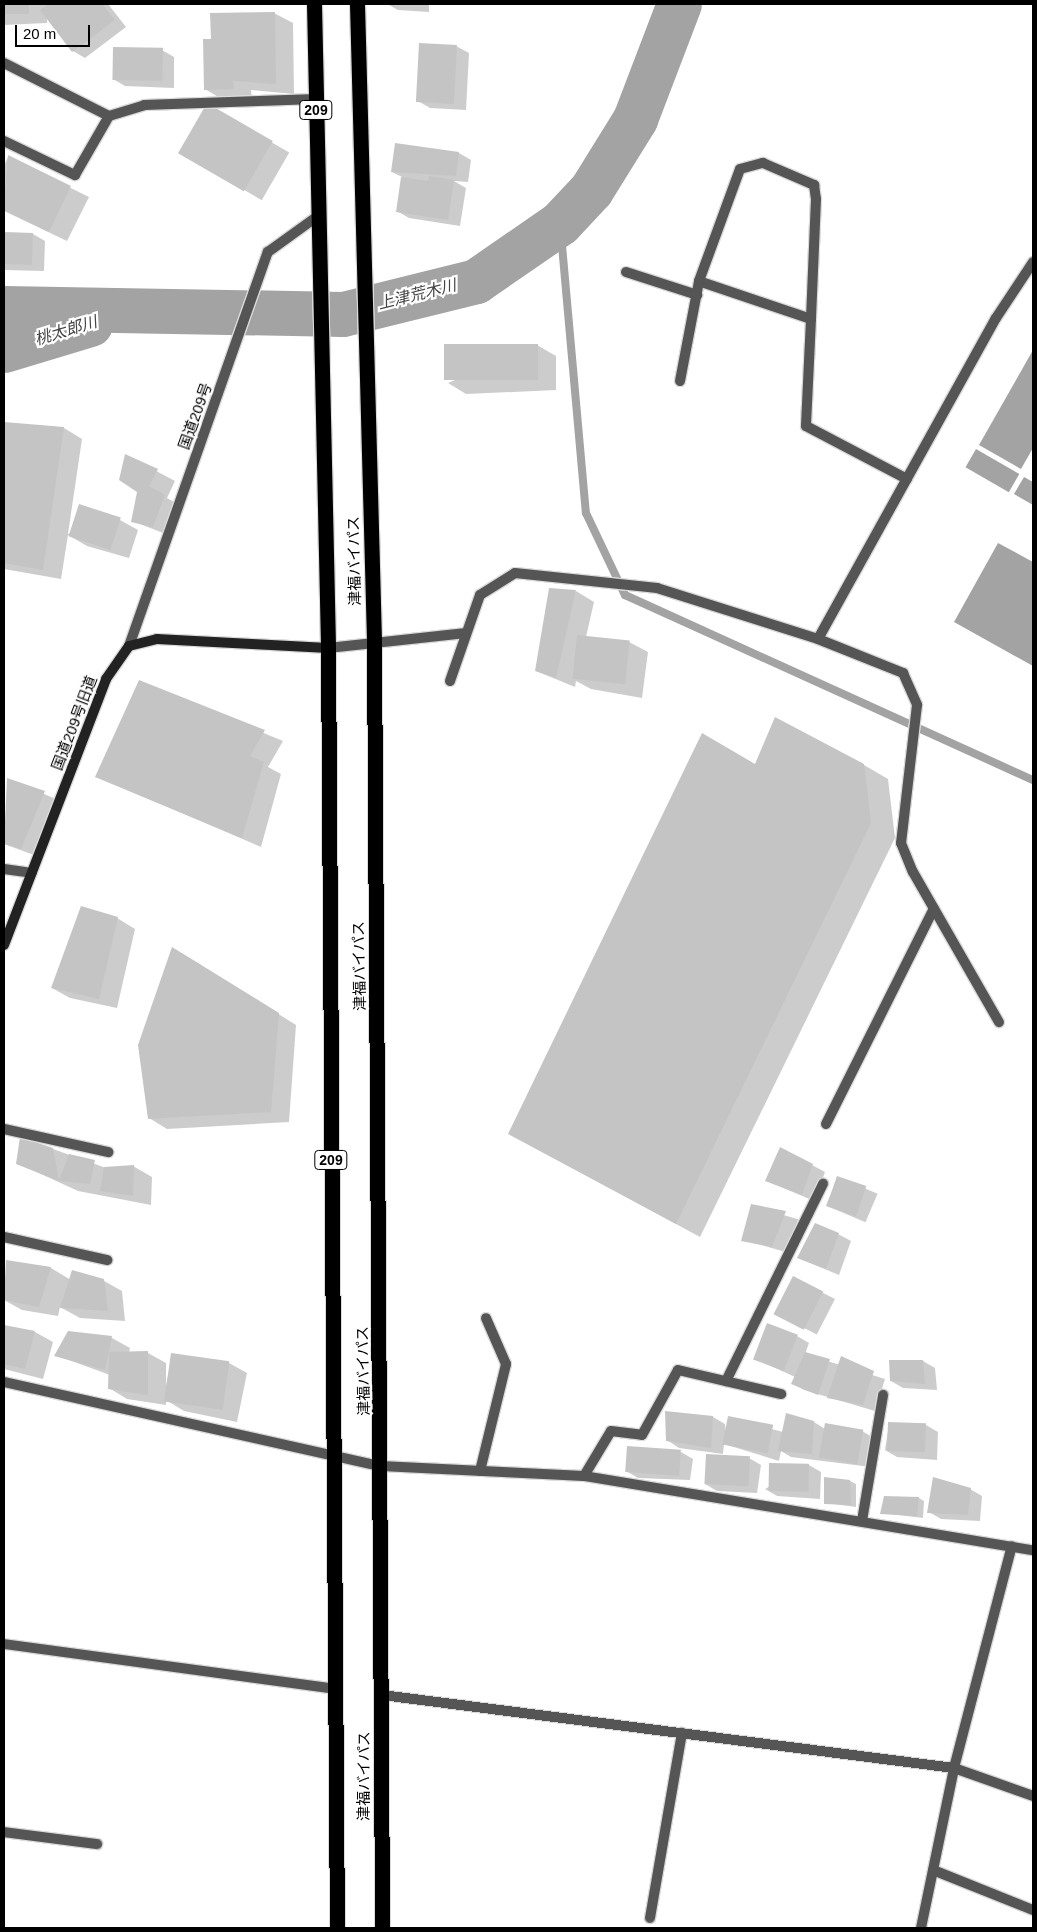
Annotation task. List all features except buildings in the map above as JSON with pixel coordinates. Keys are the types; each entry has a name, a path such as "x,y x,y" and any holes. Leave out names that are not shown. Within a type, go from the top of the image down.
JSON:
{"highway":[{"name":"津福バイパス","path":"314,4 328,648 333,1457 337,1689 337,1928"},
{"name":"津福バイパス","path":"357,4 374,642 381,1466 382,1928"}],"street":[{"path":"4,63 109,116"},
{"path":"4,141 75,175 109,116 144,105 316,99"},
{"path":"680,381 699,281 740,169 763,163 814,185 806,426 908,479"},
{"name":"国道209号","path":"128,646 268,252 318,216"},
{"path":"818,639 996,318 1033,262"},
{"path":"626,272 697,295"},
{"path":"699,281 811,319"},
{"path":"450,681 480,595 515,573 658,588 818,639 903,673 917,705 901,843 934,908 999,1022"},
{"path":"128,646 157,639 328,648 466,633"},
{"name":"国道209号旧道","path":"4,945 106,679 128,646"},
{"path":"4,869 32,873"},
{"path":"826,1124 934,908"},
{"path":"4,1129 108,1152"},
{"path":"726,1381 823,1184"},
{"path":"4,1236 106,1260"},
{"path":"480,1471 506,1364 486,1318"},
{"path":"584,1476 611,1431 642,1435 678,1370 781,1394"},
{"path":"4,1382 333,1457 381,1466 584,1476 1033,1550"},
{"path":"862,1521 883,1395"},
{"path":"921,1928 954,1768 1012,1546"},
{"path":"4,1644 337,1689"},
{"path":"382,1695 954,1768 1033,1796"},
{"path":"650,1918 682,1733"},
{"path":"4,1832 97,1844"},
{"path":"933,1870 1033,1910"}],"shaded area":[{"path":"1033,350 1033,448 1021,469 979,445"},
{"path":"976,449 1019,474 1009,492 966,467"},
{"path":"1024,477 1033,482 1033,505 1014,494"},
{"path":"998,543 1033,562 1033,666 954,622"}],"waterway":[{"name":"上津荒木川","path":"4,308 343,314 476,281 560,223 591,190 635,119 679,4"},
{"path":"560,223 586,513 625,595 1033,780"},
{"name":"桃太郎川","path":"4,350 90,324"}]}
